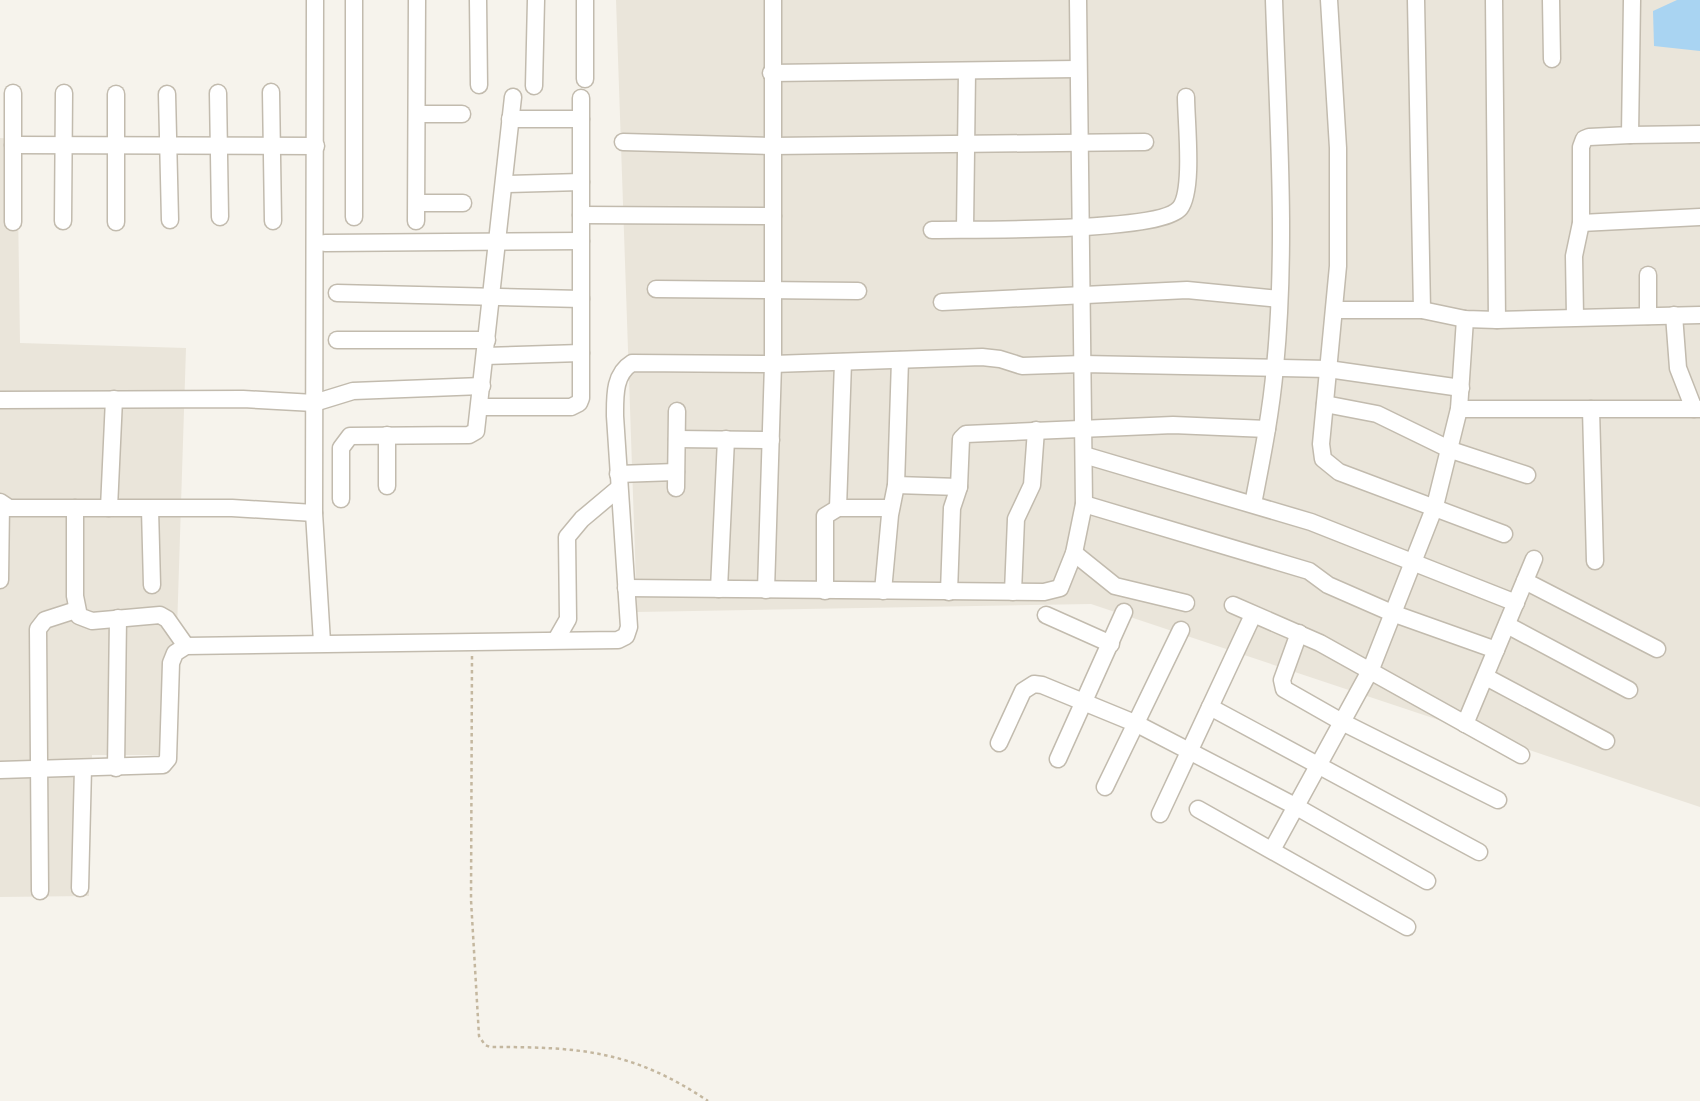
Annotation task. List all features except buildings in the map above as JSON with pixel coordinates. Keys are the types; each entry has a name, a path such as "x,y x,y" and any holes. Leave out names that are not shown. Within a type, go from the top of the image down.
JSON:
{"street":[{"path":"315,0 314,513 322,642"},
{"path":"354,0 354,217"},
{"path":"416,0 416,221"},
{"path":"478,0 479,85"},
{"path":"534,86 536,0"},
{"path":"585,0 585,79"},
{"path":"766,590 773,364 773,0"},
{"path":"626,588 1044,592 1060,588 1074,553 1084,504 1085,428 1077,143 1078,0"},
{"path":"1253,503 1267,429 1275,366 1279,299 1281,213 1274,0"},
{"path":"1329,0 1338,148 1338,266 1321,444 1326,464 1339,472 1504,534"},
{"path":"1416,0 1422,310"},
{"path":"1494,0 1497,320"},
{"path":"1551,0 1552,59"},
{"path":"1630,135 1632,0"},
{"path":"771,73 1077,69"},
{"path":"965,229 967,72"},
{"path":"271,92 273,221"},
{"path":"13,93 13,222"},
{"path":"63,221 64,93"},
{"path":"218,93 220,217"},
{"path":"116,94 116,222"},
{"path":"167,94 170,220"},
{"path":"341,499 342,443 350,436 469,435 476,431 513,97"},
{"path":"932,230 1080,227 1159,218 1181,207 1187,188 1186,97"},
{"path":"480,407 576,406 581,398 581,98"},
{"path":"418,114 462,114"},
{"path":"510,119 581,119"},
{"path":"1575,317 1574,256 1581,223 1582,142 1589,137 1700,134"},
{"path":"623,142 771,146 965,146 1145,142"},
{"path":"13,145 316,146"},
{"path":"503,184 581,182"},
{"path":"417,203 463,204"},
{"path":"581,215 773,216"},
{"path":"1581,223 1700,217"},
{"path":"325,243 581,241"},
{"path":"1648,275 1648,316"},
{"path":"656,289 858,291"},
{"path":"942,302 1187,290 1279,299"},
{"path":"337,293 581,299"},
{"path":"1335,310 1422,310 1465,318 1497,320 1700,315"},
{"path":"1459,409 1697,409 1678,368 1674,315"},
{"path":"1272,850 1371,669 1435,506 1459,409 1465,318"},
{"path":"337,340 581,353"},
{"path":"0,770 158,767 168,759 171,663 174,653 186,646 460,640 618,640 626,636 629,627 615,398 617,384 625,368 642,361 773,364 982,357 1022,366 1275,366 1328,369 1461,388"},
{"path":"883,591 891,508 896,485 900,360"},
{"path":"838,508 844,362"},
{"path":"0,400 314,403 353,391 482,386"},
{"path":"109,508 114,399"},
{"path":"1325,404 1377,414 1451,450 1527,475"},
{"path":"1591,409 1595,561"},
{"path":"556,640 568,619 566,537 619,481 676,480 677,411"},
{"path":"949,592 952,508 959,487 963,436 1036,430 1173,425 1267,429"},
{"path":"1013,592 1016,519 1032,485 1036,430"},
{"path":"387,435 387,486"},
{"path":"677,439 771,440"},
{"path":"719,589 726,439"},
{"path":"1084,455 1253,503 1413,561 1516,603"},
{"path":"896,485 959,487"},
{"path":"1,503 9,508 232,508 314,513"},
{"path":"0,580 1,503"},
{"path":"1084,504 1309,571 1328,585 1392,613 1496,650"},
{"path":"75,508 76,610 79,616 92,621 160,615 167,619 186,646"},
{"path":"825,591 825,516 838,508 891,508"},
{"path":"150,509 152,585"},
{"path":"1074,553 1115,586 1186,603"},
{"path":"1465,724 1534,559"},
{"path":"1525,581 1657,649"},
{"path":"1233,605 1299,633 1371,669 1521,755"},
{"path":"40,891 38,629 45,620 76,610"},
{"path":"1058,759 1086,703 1125,612"},
{"path":"1046,615 1111,644"},
{"path":"1160,814 1253,615"},
{"path":"116,768 118,618"},
{"path":"1507,625 1629,690"},
{"path":"1105,787 1181,630"},
{"path":"1299,633 1282,685 1342,722 1498,800"},
{"path":"1486,677 1606,741"},
{"path":"999,744 1028,687 1042,685 1137,724 1295,806 1427,881"},
{"path":"1210,707 1479,852"},
{"path":"80,888 83,768"},
{"path":"1198,809 1407,927"}],"path":[{"path":"460,640 471,652 473,662 471,900 479,1036 485,1045 490,1047 577,1049 620,1056 669,1076 708,1101"}],"shaded area":[{"path":"616,0 1700,0 1700,807 1091,604 637,612"},
{"path":"0,138 17,139 20,343 186,348 173,755 92,755 89,896 0,897"}],"water":[{"path":"1677,0 1700,0 1700,51 1654,46 1653,11"}]}
